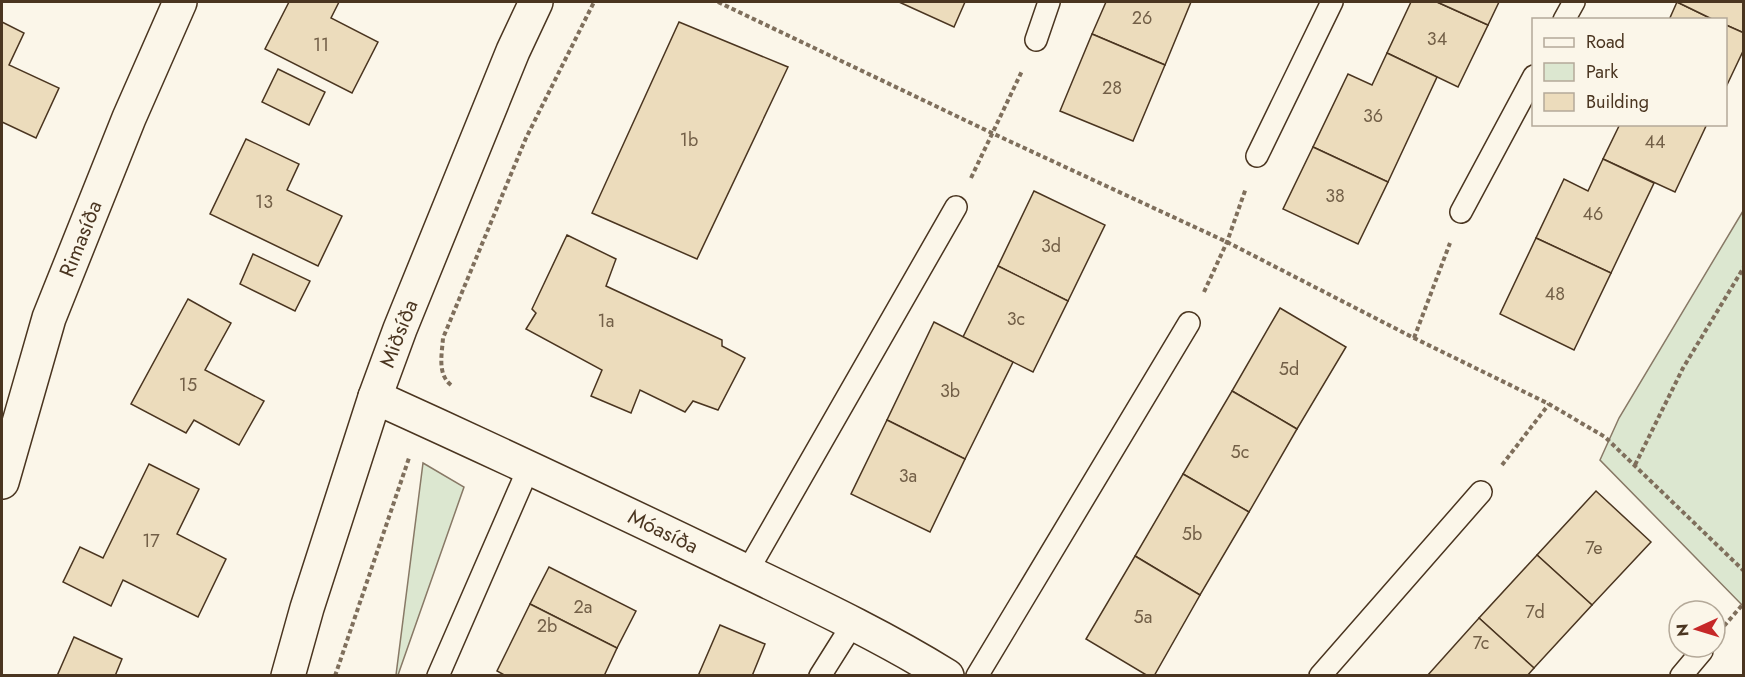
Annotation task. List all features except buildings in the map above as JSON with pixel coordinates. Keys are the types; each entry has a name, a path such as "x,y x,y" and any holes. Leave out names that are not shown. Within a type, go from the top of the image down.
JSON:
{"street":[{"name":"Rimasíða","path":"2,482 49,318 129,118 180,2"},
{"name":"Miðsíða","path":"288,675 307,608 375,397 400,329 513,51 536,2"},
{"name":"Móasíða","path":"375,397 529,467 854,622 946,675"}],"lane":[{"path":"1036,40 1049,2"},
{"path":"1257,156 1332,2"},
{"path":"1565,18 1574,2"},
{"path":"1461,212 1532,78"},
{"path":"747,572 956,207"},
{"path":"977,675 1189,323"},
{"path":"438,675 529,467"},
{"path":"1320,675 1480,492"},
{"path":"820,675 854,622"},
{"path":"1682,675 1695,659"}],"path":[{"path":"335,675 411,453 427,450 436,454 461,393 447,382 441,368 443,338 526,138 594,2"},
{"path":"718,2 1227,242 1549,404 1605,437 1743,571"},
{"path":"956,207 994,134 1036,40"},
{"path":"1189,323 1227,242 1257,156"},
{"path":"1414,338 1461,212"},
{"path":"1635,465 1683,368 1743,267"},
{"path":"1480,492 1549,404"},
{"path":"1727,622 1743,603"}],"green space":[{"path":"1743,211 1743,606 1600,460 1619,418"},
{"path":"423,463 464,487 398,675 396,675"}]}
